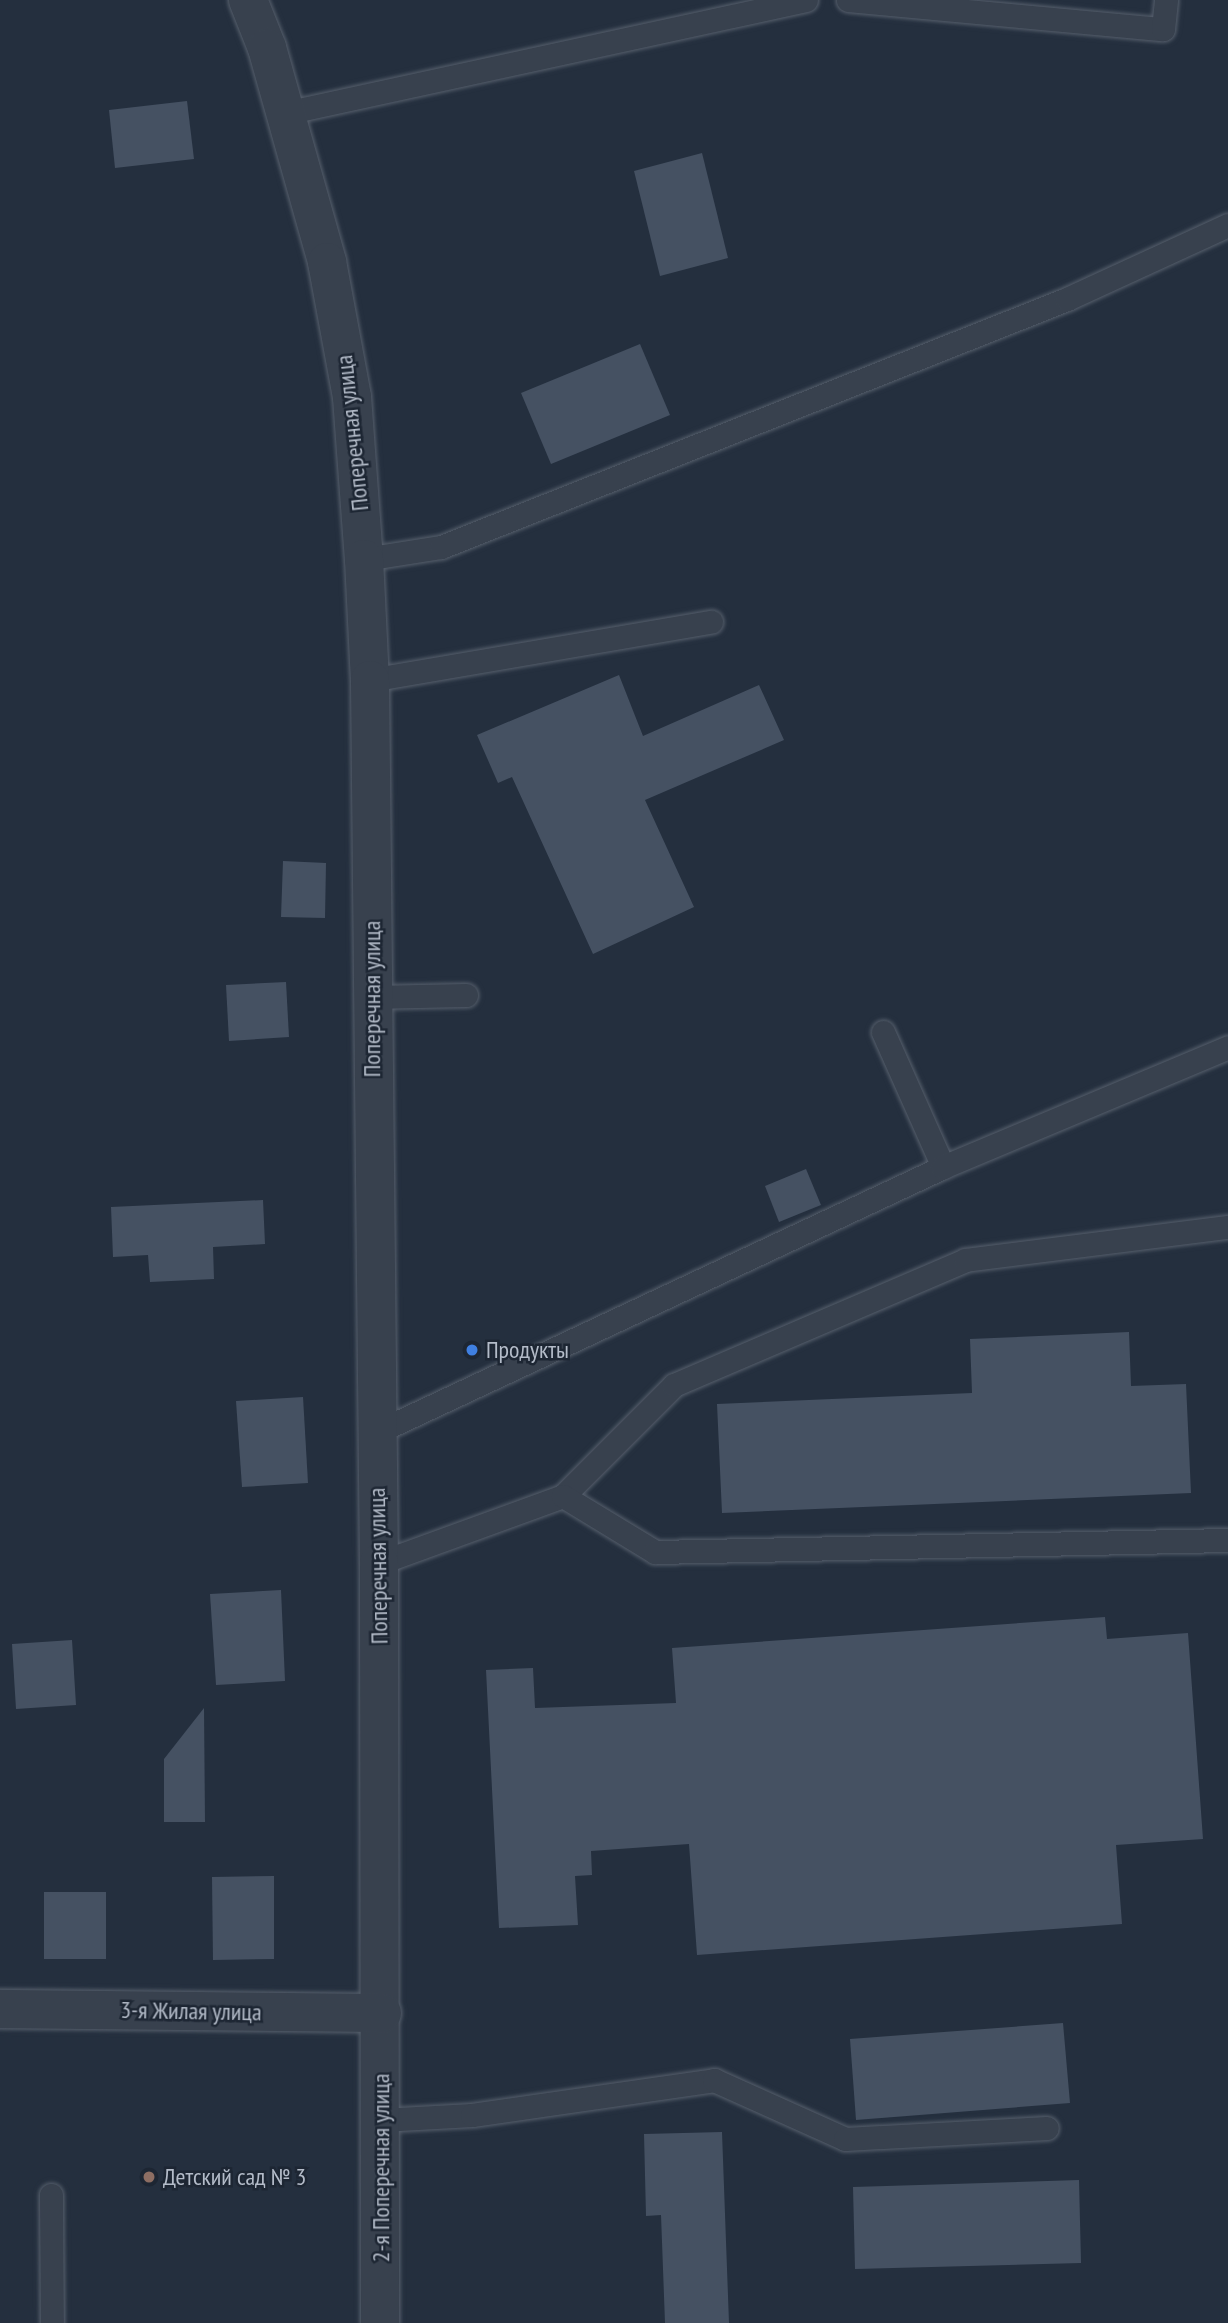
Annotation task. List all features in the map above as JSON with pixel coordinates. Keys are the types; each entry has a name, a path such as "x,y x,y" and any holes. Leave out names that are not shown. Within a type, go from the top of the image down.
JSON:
{"street":[{"name":"Поперечная улица","path":"248,0 285,113 327,262 352,397 363,559 370,680 382,2013"},
{"name":"3-я Жилая улица","path":"0,2009 382,2013"},
{"name":"2-я Поперечная улица","path":"380,2323 382,2013"}],"lane":[{"path":"285,113 806,0"},
{"path":"848,0 1163,29 1166,0"},
{"path":"363,559 441,547 1067,299 1228,225"},
{"path":"370,680 711,622"},
{"path":"372,997 466,995"},
{"path":"883,1032 943,1167"},
{"path":"375,1433 943,1167 1228,1047"},
{"path":"379,1563 563,1496 674,1385 965,1260 1228,1227"},
{"path":"563,1496 655,1552 1228,1539"},
{"path":"382,2120 472,2115 714,2081 845,2139 1047,2128"},
{"path":"51,2195 52,2323"}],"building":[{"path":"187,101 194,159 115,168 109,110"},
{"path":"702,153 728,258 660,276 634,171"},
{"path":"640,344 670,415 551,464 521,393"},
{"path":"619,675 643,736 759,685 784,740 645,800 694,907 593,954 512,777 498,783 477,735"},
{"path":"283,861 326,863 325,918 281,917"},
{"path":"286,982 289,1037 229,1041 226,985"},
{"path":"806,1169 821,1205 779,1222 765,1186"},
{"path":"263,1200 265,1244 213,1247 214,1279 150,1282 148,1255 113,1257 111,1207"},
{"path":"1129,1332 1131,1386 1186,1384 1191,1493 722,1513 717,1404 972,1393 970,1339"},
{"path":"303,1397 308,1483 242,1487 236,1401"},
{"path":"281,1590 285,1681 216,1685 210,1594"},
{"path":"1105,1617 1107,1639 1188,1633 1203,1839 1116,1845 1122,1924 697,1955 689,1844 591,1851 592,1875 575,1876 578,1925 499,1928 486,1670 533,1668 535,1708 676,1703 672,1648"},
{"path":"72,1640 76,1705 16,1709 12,1644"},
{"path":"204,1708 205,1822 164,1822 164,1759"},
{"path":"274,1876 274,1959 213,1960 212,1877"},
{"path":"44,1892 106,1892 106,1959 44,1959"},
{"path":"1063,2023 1070,2103 856,2120 850,2039"},
{"path":"722,2132 729,2323 665,2323 661,2215 646,2216 644,2134"},
{"path":"1079,2180 1081,2263 855,2269 853,2187"}],"place":[{"name":"Продукты","path":"472,1350"},
{"name":"Детский сад № 3","path":"149,2177"}]}
